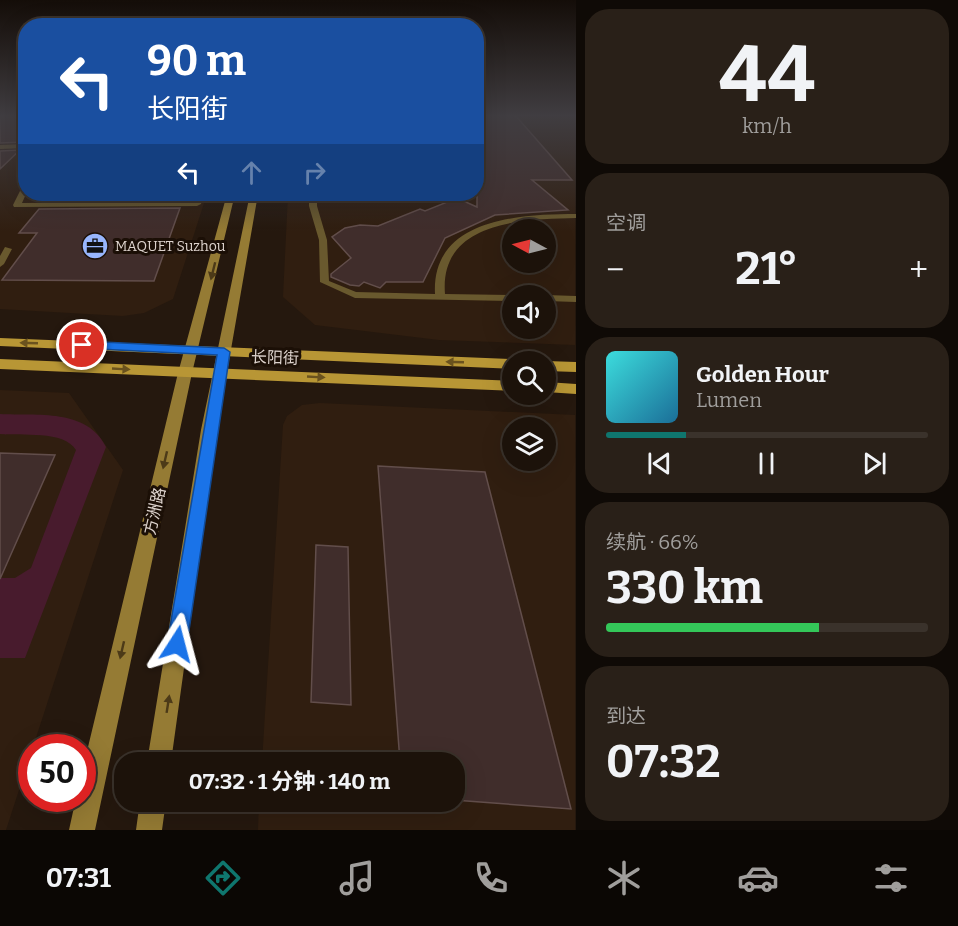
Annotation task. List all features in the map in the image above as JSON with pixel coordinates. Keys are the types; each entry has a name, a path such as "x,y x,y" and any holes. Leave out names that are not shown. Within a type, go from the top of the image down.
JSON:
{"main road":[{"name":"方洲路","path":"82,830 185,373 229,201"},
{"path":"161,752 219,373 253,201"},
{"name":"长阳街","path":"0,342 502,364"},
{"name":"长阳街","path":"0,364 502,386"},
{"path":"556,366 576,367"},
{"path":"556,387 576,388"},
{"path":"149,830 151,812"}],"lane":[{"path":"19,201 17,205 196,204 197,201"},
{"path":"313,201 323,240 326,282 355,296 502,298"},
{"path":"440,296 440,273 451,250 471,233 495,223 528,217 576,216"},
{"path":"0,264 8,249"},
{"path":"556,298 576,299"}],"shaded area":[{"name":"MAQUET Suzhou","path":"0,154 18,154 18,201 205,201 173,299 144,313 123,316 0,309"},
{"path":"484,154 575,154 575,345 439,340 315,325 283,297 288,201 484,201"},
{"path":"0,390 69,393 123,470 37,734 18,734 18,793 6,830 0,830"},
{"path":"320,403 575,415 575,830 258,830 259,812 465,812 465,752 263,752 283,425 287,416 302,405"},
{"path":"0,414 45,415 74,420 98,434 106,447 25,658 0,658 0,578 15,578 31,568 76,450 62,439 0,434"}],"building":[{"path":"0,154 16,154 0,169"},
{"path":"484,154 549,154 572,180 532,180 568,210 495,215 445,238 423,282 386,282 380,288 364,282 359,286 350,285 331,277 331,274 351,258 332,237 345,228 360,225 378,226 420,209 425,211 450,201 464,201 477,207 477,201 484,201"},
{"path":"180,208 154,281 2,280 37,233 19,233 39,209"},
{"path":"0,453 55,455 0,579"},
{"path":"378,466 485,472 571,809 465,801 465,752 399,752"},
{"path":"316,545 348,547 351,705 311,702"}],"place":[{"name":"MAQUET Suzhou","path":"95,246"}],"route":[{"path":"82,345 224,352 209,430 177,644"}]}
